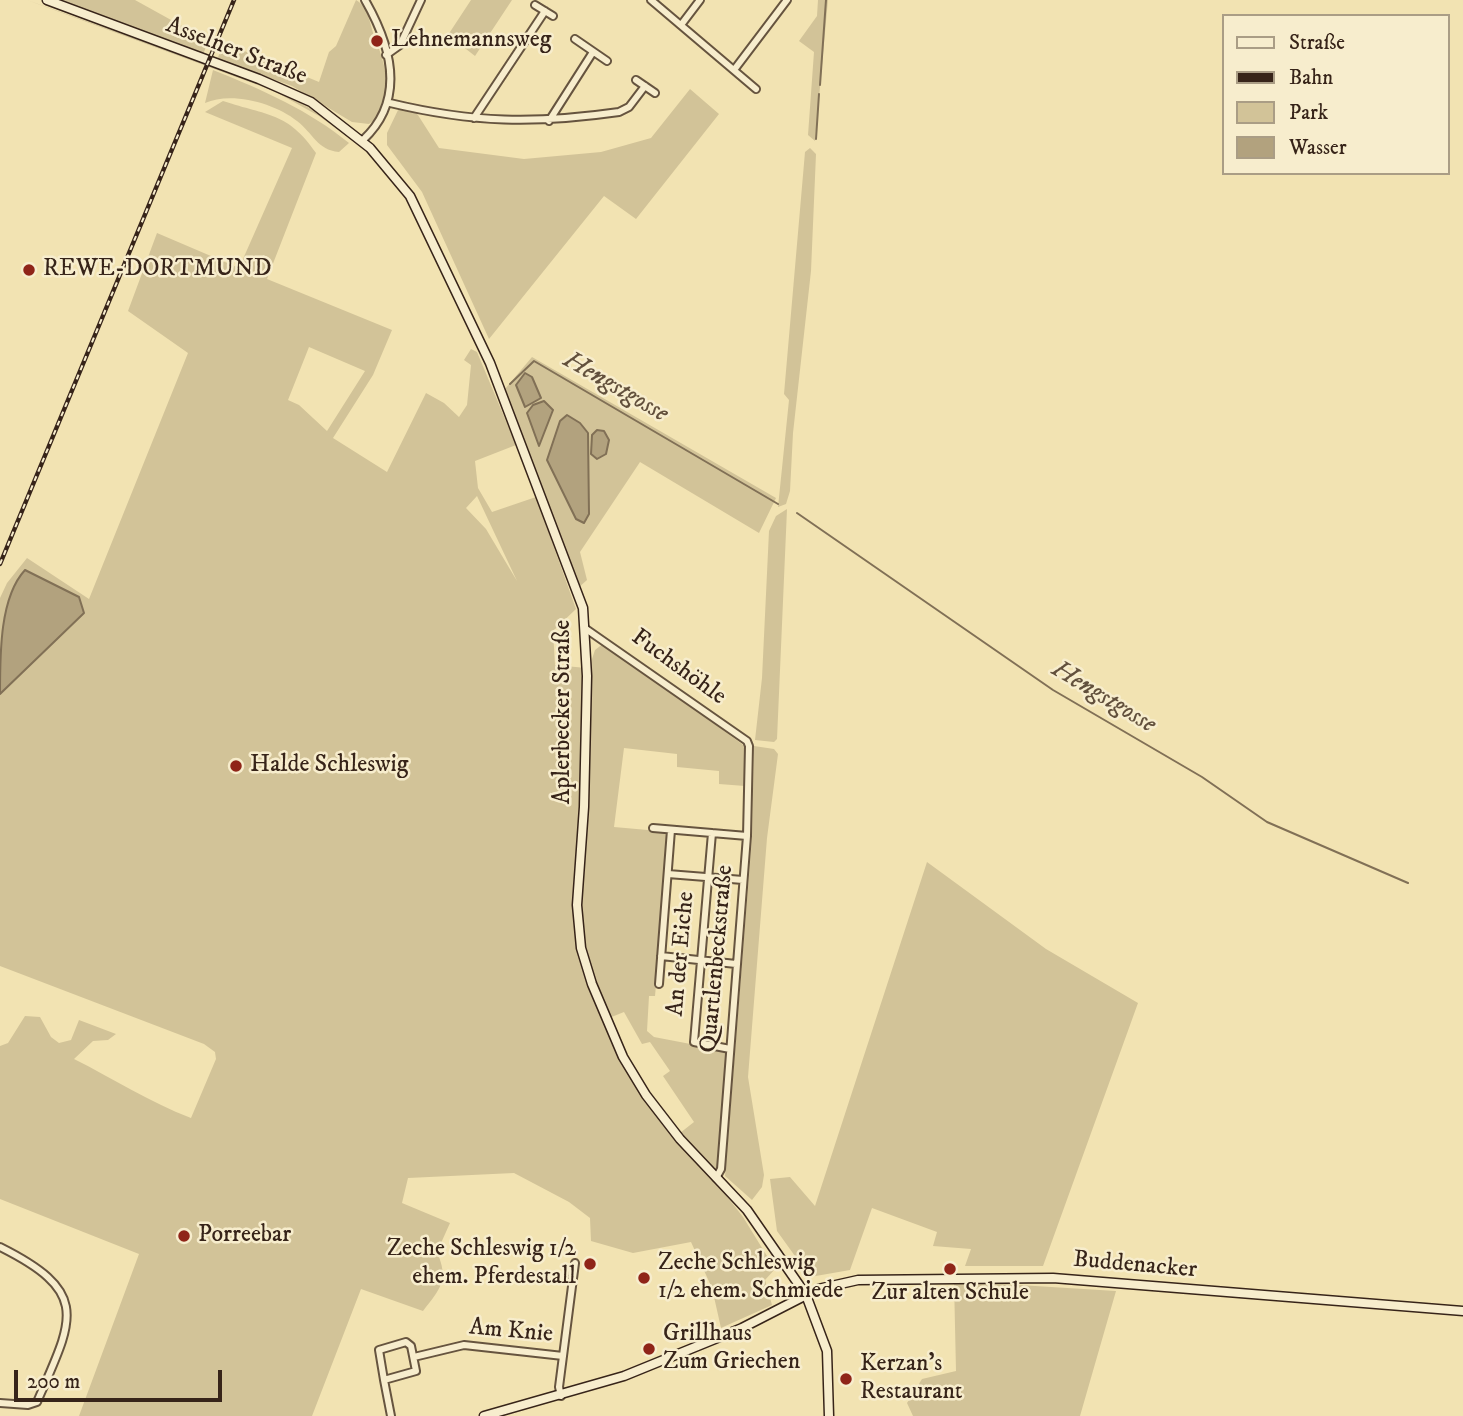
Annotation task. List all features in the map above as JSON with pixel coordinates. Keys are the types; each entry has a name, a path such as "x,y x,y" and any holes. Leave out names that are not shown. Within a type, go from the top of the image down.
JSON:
{"main road":[{"name":"Asselner Straße","path":"47,0 292,92 341,122 363,140"},
{"name":"Aplerbecker Straße","path":"363,140 410,196 490,363 579,595 586,629 584,807 577,905 581,948 603,1013 631,1072 671,1128 747,1210 806,1296 827,1351 829,1416"},
{"name":"Buddenacker","path":"484,1416 561,1396 665,1360 743,1328 828,1286 858,1280 1028,1278 1463,1311"}],"street":[{"path":"363,140 379,123 390,103 392,89 378,27 365,0"},
{"path":"386,55 394,52 402,42 421,0"},
{"path":"651,0 756,89"},
{"path":"681,25 700,0"},
{"path":"734,70 787,0"},
{"path":"535,5 553,16"},
{"path":"474,118 545,11"},
{"path":"575,39 607,61"},
{"path":"549,121 593,52"},
{"path":"636,80 655,93"},
{"path":"390,103 474,118 549,121 619,111 629,107 645,86"},
{"name":"Fuchshöhle","path":"586,629 747,741"},
{"name":"Quartlenbeckstraße","path":"716,1178 721,1168 747,836 747,741"},
{"path":"653,828 747,836"},
{"path":"659,985 671,830"},
{"name":"An der Eiche","path":"712,833 694,1042 730,1049"},
{"path":"668,874 743,880"},
{"path":"661,956 736,964"},
{"path":"0,1247 48,1275 63,1292 69,1308 65,1328 37,1402 28,1405 0,1403"},
{"path":"561,1396 563,1356 575,1263"},
{"path":"384,1380 415,1372 414,1357 408,1342 381,1349 379,1355 391,1416"},
{"name":"Am Knie","path":"414,1357 464,1346 563,1356"}],"green space":[{"path":"27,0 266,85 315,111 349,138 319,116 274,91"},
{"path":"56,0 135,0 209,41 203,54"},
{"path":"356,0 364,7 368,17 387,82 384,105 378,116 369,124 352,122 292,86 217,59 225,43 319,82 329,52 336,46"},
{"path":"471,0 512,0 475,56 448,35"},
{"path":"818,0 828,0 815,141 808,135 814,52 799,41 817,16"},
{"path":"213,70 285,102 349,143 339,152 325,148 297,121 265,104 227,98 205,103"},
{"path":"690,89 719,114 636,219 604,196 489,339 422,192 387,145 387,133 399,108 416,112 439,148 524,159 601,152 651,138"},
{"path":"223,101 276,117 296,130 316,153 267,279 392,330 373,375 333,438 387,472 426,393 444,403 459,417 467,405 471,365 464,360 471,349 477,352 516,445 475,461 478,488 492,512 536,497 576,609 553,631 555,665 586,668 580,947 630,1072 743,1217 775,1269 765,1280 772,1305 721,1328 712,1288 691,1242 633,1253 591,1241 590,1218 569,1202 514,1173 408,1178 402,1203 450,1223 437,1252 443,1277 439,1290 423,1311 361,1289 312,1416 79,1416 139,1254 0,1199 0,1046 8,1043 25,1016 40,1017 51,1037 59,1043 71,1040 79,1020 116,1034 108,1040 93,1041 74,1059 146,1098 191,1118 216,1059 215,1052 204,1044 0,966 0,598 7,583 27,558 89,599 188,353 128,311 157,233 239,268 292,148 205,112","holes":["309,347 365,371 327,431 299,405 288,400","477,496 517,581 486,529 466,508"]},
{"path":"810,148 816,154 811,271 793,433 790,491 786,504 778,507 789,400 784,394 805,152"},
{"path":"532,357 776,498 759,533 640,462 580,552 587,580 578,588 505,389"},
{"path":"787,509 777,739 774,742 755,740 762,678 769,531 776,516"},
{"path":"604,643 746,747 745,786 719,784 719,771 677,767 677,754 624,748 614,827 670,832 655,996 649,996 647,1031 654,1037 727,1051 718,1168 715,1170 680,1133 694,1122 663,1076 670,1071 650,1042 642,1044 624,1012 609,1018 587,955 581,917 588,799 589,668 595,650"},
{"path":"754,746 774,749 778,754 767,838 748,1077 764,1175 762,1187 752,1200 725,1176 752,838"},
{"path":"927,862 1046,949 1138,1003 1043,1266 965,1266 971,1249 933,1246 937,1232 872,1208 850,1270 810,1277 777,1231 770,1179 790,1177 815,1206"},
{"path":"954,1281 1116,1291 1080,1416 913,1416 907,1403 922,1379 956,1371"}],"water":[{"path":"525,373 532,377 541,398 525,407 516,385"},
{"path":"544,401 553,410 539,446 527,413 533,405"},
{"path":"567,415 580,423 588,433 589,514 584,523 576,519 547,460 560,421"},
{"path":"597,430 604,431 609,440 606,454 597,459 591,454 592,435"},
{"path":"25,570 79,597 84,613 0,694 1,643 6,610 17,581"}],"waterway":[{"path":"820,85 826,0"},
{"path":"816,139 819,94"},
{"name":"Hengstgosse","path":"510,384 534,361 778,504"},
{"name":"Hengstgosse","path":"797,513 1053,690 1202,777 1267,822 1408,883"}],"railway":[{"path":"0,564 234,0"}],"place":[{"name":"Lehnemannsweg","path":"377,41"},
{"name":"REWE-DORTMUND","path":"29,270"},
{"name":"Halde Schleswig","path":"236,766"},
{"name":"Porreebar","path":"184,1236"},
{"name":"Zeche Schleswig 1/2 ehem. Pferdestall","path":"590,1264"},
{"name":"Zur alten Schule","path":"950,1269"},
{"name":"Zeche Schleswig 1/2 ehem. Schmiede","path":"644,1278"},
{"name":"Grillhaus Zum Griechen","path":"649,1349"},
{"name":"Kerzan's Restaurant","path":"846,1379"}]}
